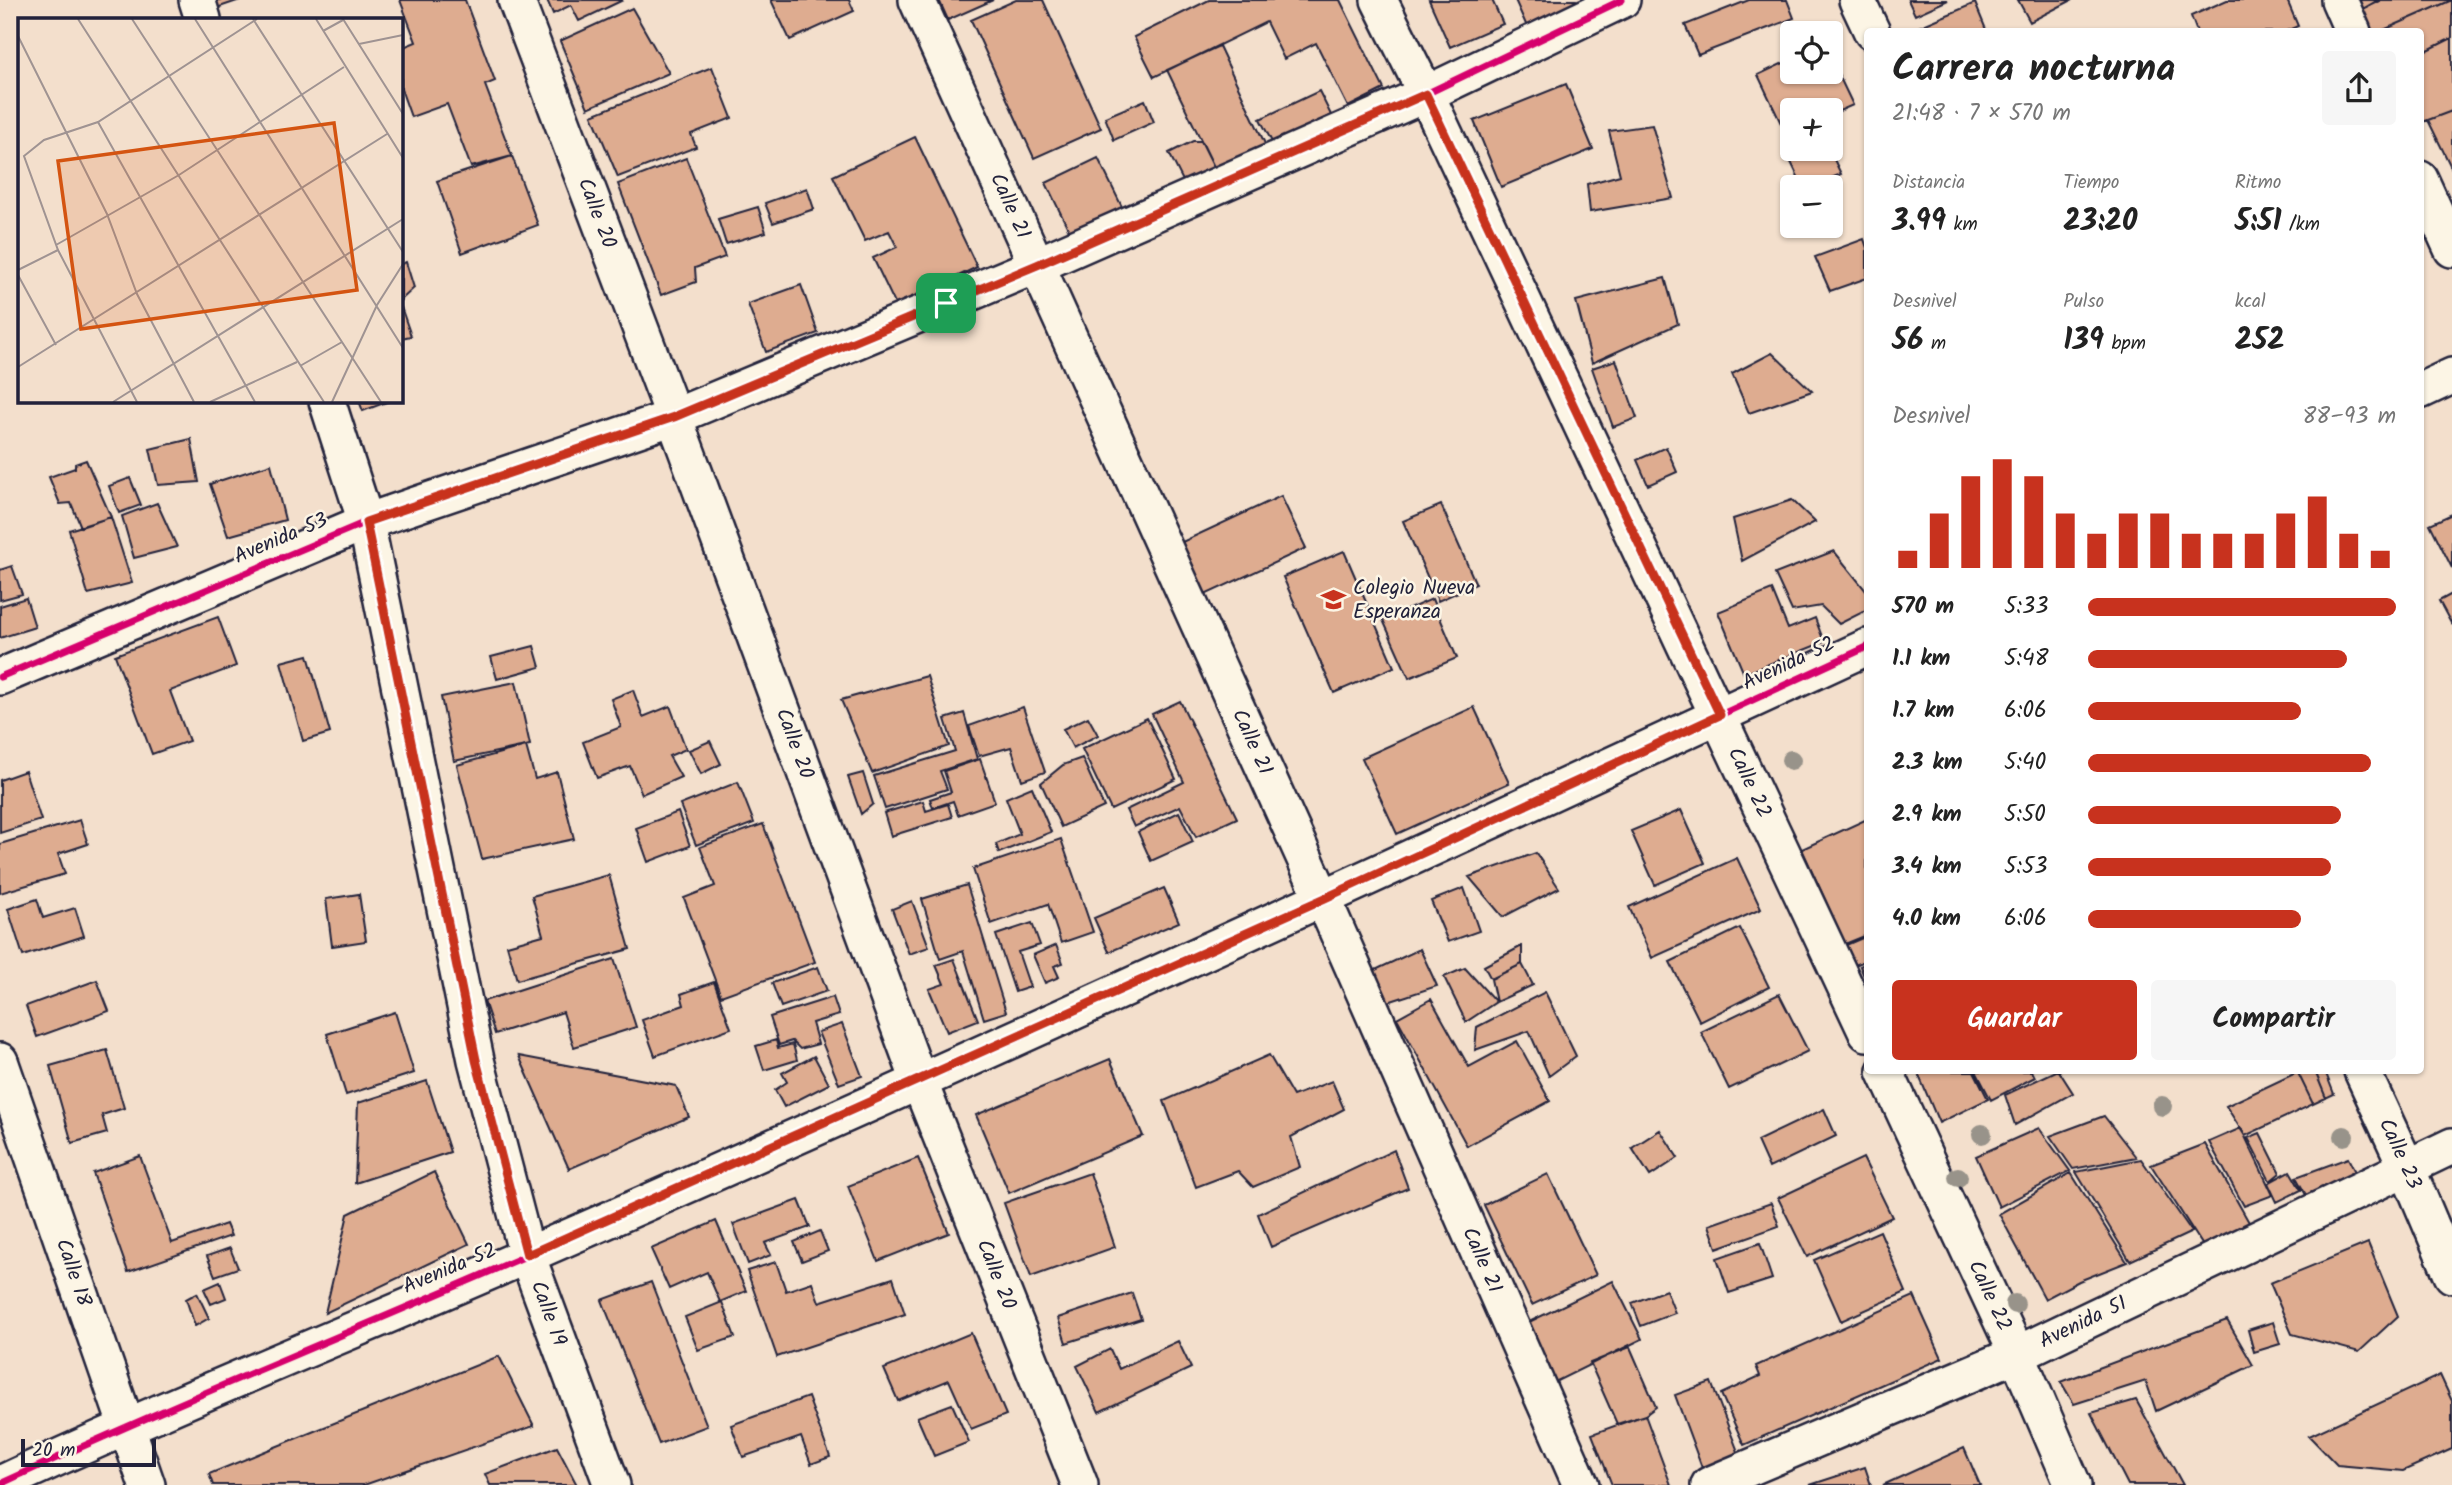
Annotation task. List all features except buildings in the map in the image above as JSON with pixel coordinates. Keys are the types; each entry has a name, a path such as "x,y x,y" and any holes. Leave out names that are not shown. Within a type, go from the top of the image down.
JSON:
{"street":[{"path":"197,0 203,18"},
{"name":"Calle 20","path":"516,0 674,417 919,1081 1080,1485"},
{"name":"Calle 21","path":"917,0 1323,899 1581,1485"},
{"name":"Calle 22","path":"1379,0 1720,715 1864,1027"},
{"name":"Avenida 53","path":"0,677 366,522 674,417 1037,265 1426,94 1622,0"},
{"path":"1857,0 1870,28"},
{"path":"2339,0 2351,28"},
{"path":"2424,188 2452,249"},
{"path":"2424,389 2452,376"},
{"name":"Calle 19","path":"327,402 366,522 476,1060 527,1255 612,1485"},
{"name":"Avenida 52","path":"0,1484 127,1425 527,1255 919,1081 1323,899 1864,649"},
{"name":"Calle 18","path":"0,1061 147,1485"},
{"name":"Calle 22","path":"1886,1074 2017,1354 2073,1485"},
{"name":"Calle 23","path":"2363,1074 2452,1275"},
{"name":"Avenida 51","path":"1709,1485 2017,1354 2452,1146"}],"cycle path":[{"path":"0,677 366,522 674,417 1037,265 1426,94 1622,0"},
{"path":"0,1484 197,1396 528,1255 1032,1031 1864,648"}],"place":[{"name":"Colegio Nueva Esperanza","path":"1333,600"}],"route":[{"path":"1426,94 1720,715 1323,899 527,1255 476,1060 366,522 674,417 946,303 1426,94"}]}
